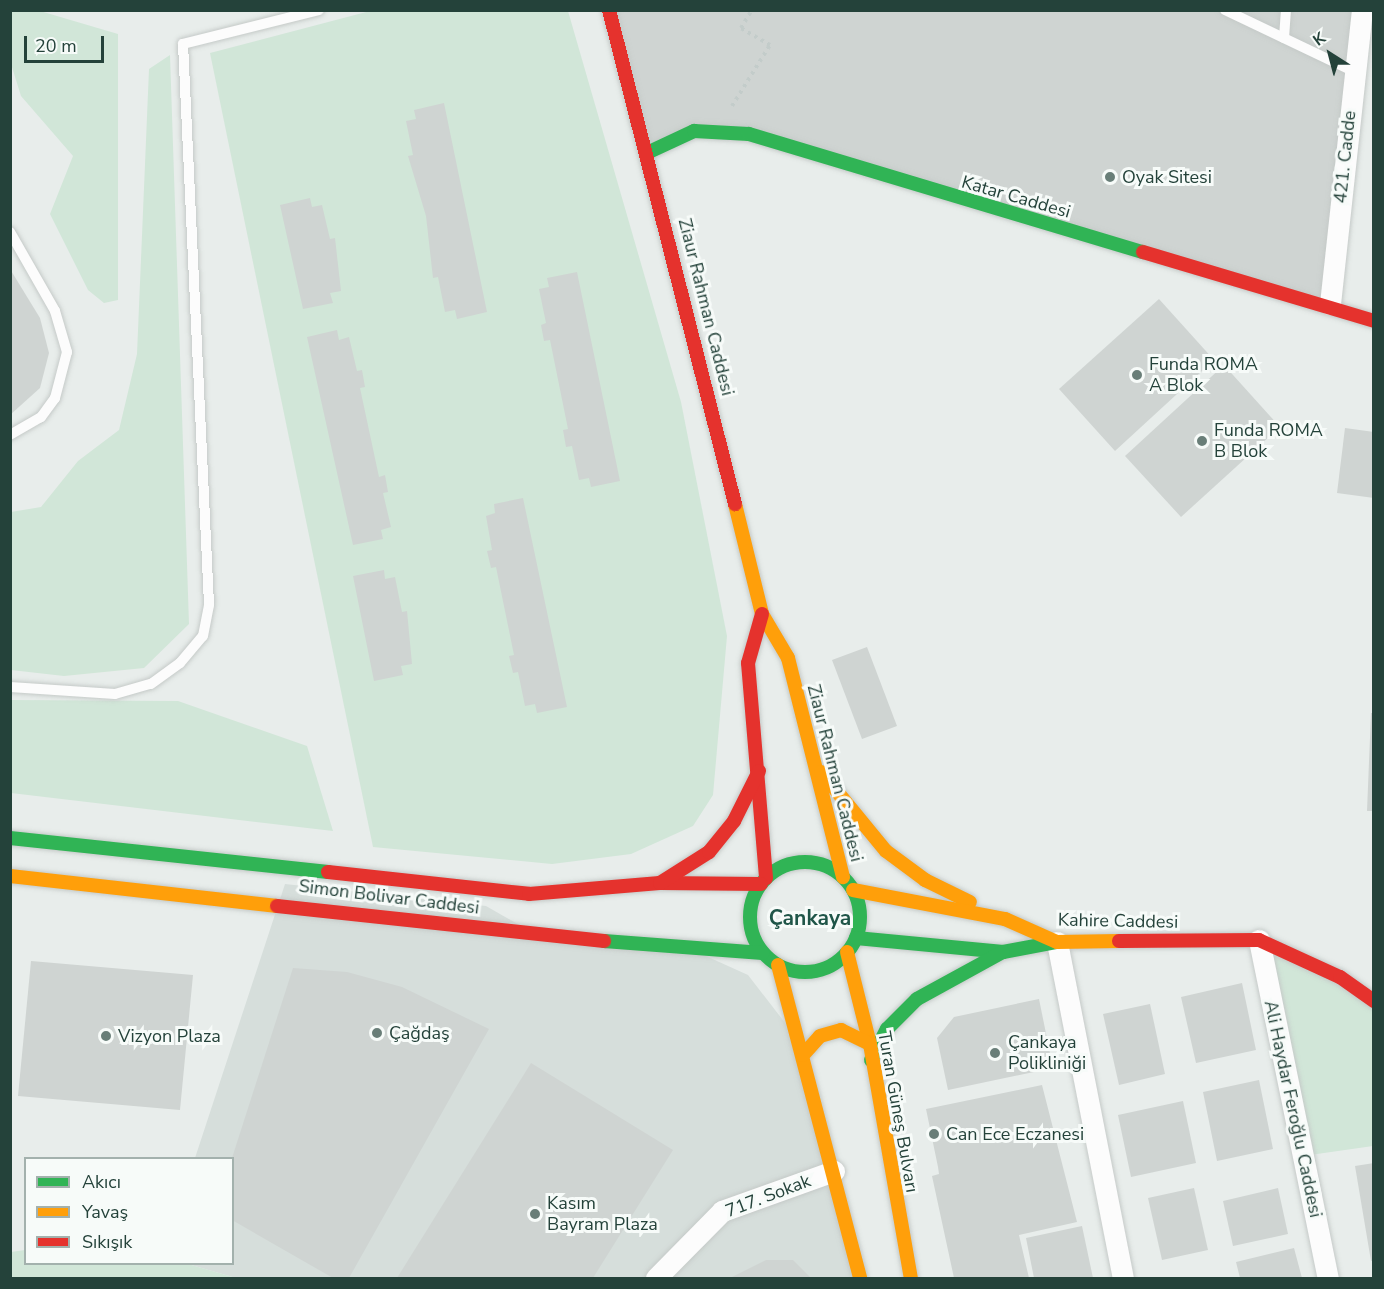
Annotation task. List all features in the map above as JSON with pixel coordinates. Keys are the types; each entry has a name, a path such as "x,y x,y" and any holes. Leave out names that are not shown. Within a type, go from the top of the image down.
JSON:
{"main road":[{"name":"Ziaur Rahman Caddesi","path":"609,10 649,152 762,614 788,657 843,877"},
{"name":"Katar Caddesi","path":"649,152 694,131 760,137 966,202 1330,303 1374,321"},
{"name":"Ziaur Rahman Caddesi","path":"762,614 748,663 759,771 764,881"},
{"path":"813,762 886,851 925,880 1005,919"},
{"path":"660,883 709,852 734,821 759,771"},
{"name":"Simon Bolivar Caddesi","path":"10,838 529,894 660,883 764,881"},
{"path":"796,862 821,865 843,877 853,890 859,906 856,938 847,952 815,971 778,965 763,953 750,923 764,881 796,862"},
{"name":"Simon Bolivar Caddesi","path":"10,876 573,939 763,953"},
{"name":"Kahire Caddesi","path":"853,890 1005,919 1058,942 1259,940 1340,977 1374,1001"},
{"path":"856,938 1003,952 1058,942"},
{"name":"Turan Güneş Bulvarı","path":"847,952 870,1044 911,1278"},
{"path":"871,1060 887,1029 917,999 1003,952"},
{"path":"778,965 834,1171 860,1278"},
{"path":"803,1055 820,1036 840,1030 870,1044"}],"street":[{"name":"421. Cadde","path":"1330,303 1362,10"},
{"name":"Ali Haydar Feroğlu Caddesi","path":"1259,940 1328,1278"},
{"path":"1058,942 1124,1278"},
{"name":"717. Sokak","path":"656,1278 722,1211 834,1171"}],"lane":[{"path":"10,687 115,694 151,684 180,663 203,636 209,605 183,44 319,10"},
{"path":"1225,10 1355,72"},
{"path":"1284,38 1286,10"},
{"path":"10,232 55,311 67,352 56,398 41,417 10,435"}],"path":[{"path":"716,132 770,45 741,28 752,10"}],"shaded area":[{"path":"285,884 486,906 530,931 686,947 748,975 796,1037 860,1278 236,1278 191,1265 234,1265 234,1157 195,1157"}],"green space":[{"path":"10,11 40,11 118,34 118,300 104,303 88,290 50,214 73,156 21,96 11,64"},
{"path":"370,11 568,11 681,402 727,636 713,795 693,826 631,854 552,864 373,847 210,53"},
{"path":"170,55 189,624 144,668 64,676 11,670 11,512 41,507 78,461 119,430 137,354 149,69"},
{"path":"11,700 178,701 307,746 333,831 11,793"},
{"path":"1259,940 1373,1001 1373,1146 1303,1156"},
{"path":"24,1250 24,1265 191,1265 236,1278 11,1278 11,1252"}],"building":[{"name":"Oyak Sitesi","path":"609,10 1362,10 1330,304 716,132 649,152"},
{"path":"444,103 487,312 457,319 455,310 445,312 438,277 433,278 426,216 408,156 413,155 406,121 416,119 414,110"},
{"path":"310,198 312,207 322,205 330,239 335,238 341,291 330,293 333,303 303,309 280,205"},
{"path":"10,269 40,318 49,353 40,388 10,415"},
{"path":"577,272 620,481 591,487 589,478 579,480 572,446 566,447 563,430 568,429 550,340 544,341 541,325 546,323 539,289 549,287 547,278"},
{"name":"Funda ROMA A Blok","path":"1159,299 1214,360 1115,451 1059,389"},
{"path":"337,330 339,340 349,337 357,371 362,370 365,387 360,388 379,477 385,475 388,492 383,493 391,527 381,530 383,539 353,545 307,337"},
{"name":"Funda ROMA B Blok","path":"1224,365 1280,427 1181,517 1125,456"},
{"path":"1345,428 1374,432 1374,498 1337,493"},
{"path":"523,498 567,707 537,713 535,704 525,706 518,672 513,673 509,656 514,655 496,567 491,568 487,551 492,550 486,516 495,513 494,504"},
{"path":"384,570 385,579 395,577 402,612 407,611 412,664 401,666 403,675 374,681 353,576"},
{"path":"867,647 897,726 862,739 832,660"},
{"path":"1371,713 1374,713 1374,811 1367,811"},
{"name":"Vizyon Plaza","path":"31,961 193,975 180,1110 18,1096"},
{"path":"293,968 347,972 402,987 489,1029 349,1278 333,1278 234,1221 232,1157"},
{"path":"1242,983 1256,1050 1196,1063 1181,997"},
{"name":"Çankaya Polikliniği","path":"1039,999 1053,1068 948,1090 937,1038 954,1017"},
{"path":"1150,1004 1165,1074 1119,1085 1103,1014"},
{"name":"Kasım Bayram Plaza","path":"531,1063 673,1150 593,1278 397,1278"},
{"path":"1259,1080 1273,1149 1217,1161 1203,1092"},
{"path":"1042,1085 1077,1222 1019,1235 1029,1278 954,1278 932,1176 939,1174 926,1109"},
{"path":"1183,1101 1196,1163 1131,1177 1118,1115"},
{"path":"1374,1163 1374,1260 1371,1261 1355,1166"},
{"path":"1194,1188 1208,1250 1162,1260 1148,1198"},
{"path":"1278,1188 1288,1234 1233,1246 1223,1201"},
{"path":"1082,1226 1093,1278 1034,1278 1026,1238"},
{"path":"1294,1248 1302,1278 1240,1278 1236,1262"},
{"path":"766,1260 793,1260 811,1278 730,1278"}],"traffic: fast":[{"path":"649,152 694,131 749,134 1143,252"},
{"path":"10,838 328,872"},
{"path":"805,862 826,866 844,878 856,896 860,917 856,938 844,956 826,968 805,972 784,968 766,956 754,938 750,917 754,896 766,878 784,866 805,862"},
{"path":"856,938 1003,952 1057,942"},
{"path":"604,941 763,953"},
{"path":"871,1060 887,1029 917,999 1003,952"}],"traffic: slow":[{"path":"735,504 762,614 788,658 843,877"},
{"path":"821,772 886,851 925,880 970,902"},
{"path":"10,876 277,906"},
{"path":"853,890 1005,919 1057,942 1119,941"},
{"path":"847,952 870,1044 911,1278"},
{"path":"778,965 860,1278"},
{"path":"803,1055 820,1036 841,1030 870,1044"}],"traffic: jam":[{"path":"609,10 735,504"},
{"path":"1143,252 1374,321"},
{"path":"762,614 748,663 766,878"},
{"path":"660,883 709,852 734,821 759,771"},
{"path":"328,872 529,894 660,883 761,884"},
{"path":"277,906 604,941"},
{"path":"1119,941 1259,940 1340,977 1374,1001"}],"place":[{"name":"Oyak Sitesi","path":"1110,177"},
{"name":"Funda ROMA A Blok","path":"1137,375"},
{"name":"Funda ROMA B Blok","path":"1202,441"},
{"name":"Çağdaş","path":"377,1033"},
{"name":"Vizyon Plaza","path":"106,1036"},
{"name":"Çankaya Polikliniği","path":"995,1053"},
{"name":"Can Ece Eczanesi","path":"934,1134"},
{"name":"Kasım Bayram Plaza","path":"535,1214"}],"district":[{"name":"Çankaya","path":"810,918"}]}
